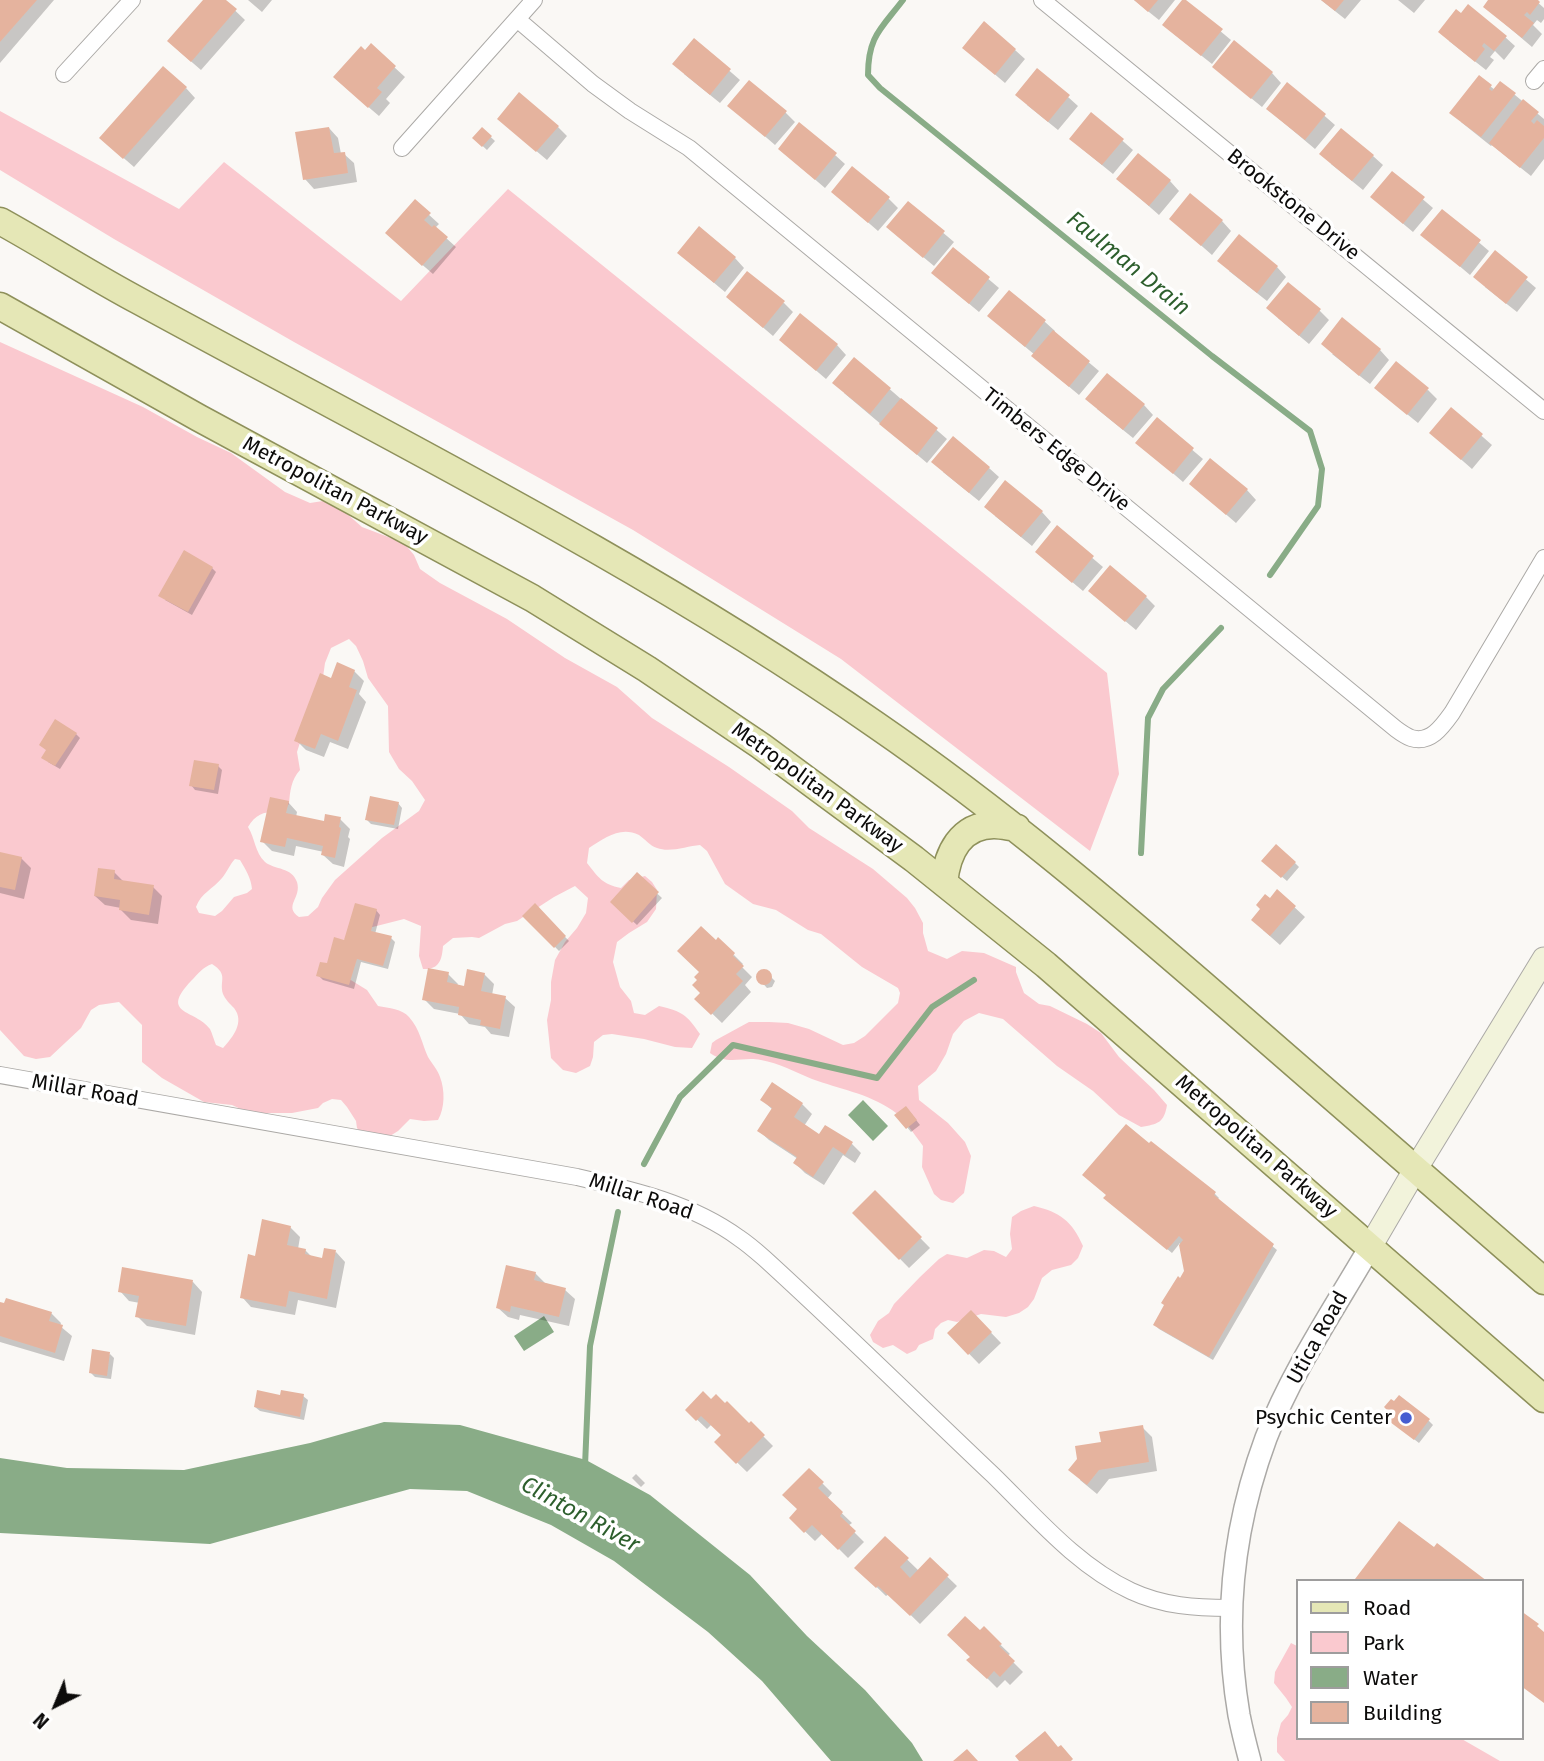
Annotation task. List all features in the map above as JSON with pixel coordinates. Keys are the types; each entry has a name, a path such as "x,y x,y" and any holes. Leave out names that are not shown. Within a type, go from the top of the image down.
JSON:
{"main road":[{"path":"0,221 134,299 632,570 824,690 920,756 1017,828 1124,916 1544,1281"},
{"name":"Metropolitan Parkway","path":"0,306 199,418 532,598 647,669 761,746 867,823 1072,988 1544,1399"},
{"path":"944,883 949,855 966,834 979,827 993,825 1017,828"},
{"name":"Utica Road","path":"1370,1247 1544,959"}],"street":[{"path":"64,74 132,0"},
{"path":"402,148 534,0"},
{"name":"Brookstone Drive","path":"1042,0 1544,411"},
{"name":"Timbers Edge Drive","path":"517,19 593,84 705,160 1385,720 1412,738 1425,739 1440,731 1544,558"},
{"name":"Millar Road","path":"0,1075 577,1177 671,1202 738,1237 764,1258 1047,1528 1072,1551 1110,1579 1132,1592 1160,1602 1196,1608 1230,1608"},
{"name":"Utica Road","path":"1250,1761 1234,1680 1230,1608 1239,1532 1250,1485 1267,1436 1297,1373 1370,1247"}],"green space":[{"path":"0,111 179,209 224,162 401,301 508,189 1107,673 1119,774 1090,851 841,659 633,530 294,342 0,170"},
{"path":"0,342 143,407 231,453 285,492 310,503 323,501 345,512 362,527 404,543 414,555 420,569 440,583 507,619 565,658 617,687 652,718 729,767 792,811 809,828 873,869 915,908 923,923 928,951 947,959 962,951 984,953 1016,967 1024,993 1039,1004 1050,1006 1101,1033 1119,1057 1167,1105 1159,1122 1141,1127 1119,1115 1003,1019 979,1013 964,1021 953,1034 936,1071 918,1086 919,1100 948,1123 965,1142 971,1156 964,1193 953,1203 941,1200 934,1194 922,1167 923,1146 892,1110 863,1095 812,1079 774,1063 754,1059 729,1060 710,1053 712,1043 749,1022 788,1023 809,1029 843,1045 854,1043 865,1036 898,1003 898,988 862,967 821,934 808,930 776,910 753,904 725,884 707,851 700,845 673,850 662,849 652,846 639,835 625,832 613,834 589,848 587,863 609,885 621,888 629,880 645,876 657,890 656,909 647,922 617,942 613,962 620,987 631,1001 634,1013 645,1015 659,1006 679,1012 687,1018 700,1034 692,1048 612,1034 603,1035 594,1042 590,1066 576,1073 563,1070 551,1058 547,1020 555,960 586,913 588,898 575,886 517,921 505,924 479,938 453,938 443,946 439,963 433,968 423,969 419,956 421,926 404,919 353,932 339,944 341,974 367,990 378,1006 399,1011 409,1017 416,1026 428,1057 442,1082 443,1105 438,1120 410,1119 382,1141 362,1134 341,1100 332,1099 318,1108 292,1113 249,1113 232,1105 204,1102 162,1078 142,1062 142,1025 119,1002 99,1005 91,1010 81,1028 50,1057 36,1059 24,1056 0,1030","holes":["349,639 356,646 368,678 388,706 389,752 399,769 412,781 425,800 419,811 382,838 335,880 318,907 308,916 299,917 293,909 298,888 295,877 265,862 248,827 259,815 282,812 289,804 293,782 300,770 297,752 322,684 325,663 331,648","235,859 240,860 252,889 234,897 215,916 199,913 196,907 198,902 222,878","212,964 220,971 223,994 237,1013 238,1024 223,1048 216,1045 210,1029 204,1023 179,1006 178,1000 182,992 203,969"]},
{"path":"1034,1206 1051,1211 1064,1219 1083,1246 1078,1258 1071,1265 1052,1270 1042,1278 1028,1307 1006,1317 981,1314 957,1322 948,1320 935,1329 933,1339 907,1354 893,1345 883,1348 873,1342 870,1335 878,1321 889,1313 894,1304 939,1259 947,1254 967,1258 984,1250 1006,1257 1012,1249 1012,1217"},
{"path":"1291,1643 1296,1646 1296,1740 1463,1740 1500,1761 1285,1761 1277,1752 1277,1738 1281,1723 1292,1707 1274,1683 1275,1672"}],"water":[{"path":"863,1100 888,1126 873,1141 848,1115"},
{"path":"544,1316 554,1332 524,1351 514,1336"},
{"name":"Clinton River","path":"384,1422 460,1425 586,1460 650,1495 750,1575 807,1636 865,1690 912,1743 923,1761 831,1761 762,1681 708,1632 614,1561 551,1525 467,1491 410,1489 210,1544 0,1533 0,1458 67,1468 184,1470 310,1443"}],"building":[{"path":"0,0 37,0 0,42"},
{"path":"203,0 226,0 237,9 191,62 167,41"},
{"path":"1134,0 1158,0 1148,12"},
{"path":"1182,0 1186,0 1223,29 1201,56 1162,25"},
{"path":"1321,0 1344,0 1335,11"},
{"path":"1488,0 1540,2 1530,15 1527,12 1524,15 1534,23 1522,38 1483,7"},
{"path":"1468,4 1507,36 1494,51 1484,43 1482,46 1485,49 1475,62 1438,32 1456,9 1461,13"},
{"path":"984,21 1016,49 995,75 962,48"},
{"path":"694,38 731,69 710,95 672,64"},
{"path":"1234,40 1273,72 1251,99 1212,67"},
{"path":"371,43 396,66 377,88 382,92 368,108 333,77 361,46 365,50"},
{"path":"163,66 187,87 123,159 99,138"},
{"path":"1037,68 1070,95 1048,122 1015,95"},
{"path":"1479,75 1492,85 1489,89 1492,91 1500,81 1516,93 1481,137 1449,113"},
{"path":"749,80 787,111 765,137 727,106"},
{"path":"1287,82 1326,114 1305,140 1266,109"},
{"path":"519,92 559,126 536,152 497,119"},
{"path":"1523,99 1539,112 1531,121 1534,124 1537,120 1544,126 1544,138 1520,168 1489,143"},
{"path":"1091,112 1124,139 1102,165 1069,139"},
{"path":"799,122 837,153 815,180 778,149"},
{"path":"329,127 334,153 345,152 348,173 303,180 295,132"},
{"path":"482,127 492,136 482,147 472,138"},
{"path":"1341,128 1374,155 1352,181 1319,154"},
{"path":"1138,153 1171,180 1149,206 1116,179"},
{"path":"852,166 890,197 868,223 831,192"},
{"path":"1392,171 1425,197 1403,224 1370,197"},
{"path":"1190,193 1223,220 1201,246 1169,219"},
{"path":"415,199 431,213 424,220 448,237 422,266 385,233"},
{"path":"908,201 945,231 923,258 886,227"},
{"path":"1442,209 1481,240 1460,267 1420,235"},
{"path":"699,226 736,257 714,283 677,253"},
{"path":"1239,234 1278,266 1257,293 1217,261"},
{"path":"953,247 990,277 969,304 931,273"},
{"path":"1495,250 1528,277 1506,304 1473,277"},
{"path":"747,271 785,301 763,328 726,297"},
{"path":"1288,282 1321,309 1299,336 1266,308"},
{"path":"1009,290 1046,320 1025,347 987,316"},
{"path":"800,313 838,344 816,371 779,340"},
{"path":"1342,317 1381,349 1359,376 1321,344"},
{"path":"1053,330 1090,361 1069,387 1031,356"},
{"path":"854,357 891,388 870,414 832,383"},
{"path":"1396,361 1429,388 1407,415 1374,388"},
{"path":"1107,373 1145,404 1123,430 1085,399"},
{"path":"901,398 938,428 917,455 879,424"},
{"path":"1451,407 1483,434 1461,460 1429,433"},
{"path":"1157,417 1194,448 1173,474 1135,443"},
{"path":"953,436 990,467 969,493 931,462"},
{"path":"1210,458 1248,489 1226,515 1189,484"},
{"path":"1005,480 1043,511 1021,537 984,507"},
{"path":"1057,525 1094,556 1072,583 1035,552"},
{"path":"184,550 213,567 188,612 158,596"},
{"path":"1110,565 1147,596 1125,622 1088,591"},
{"path":"337,662 355,670 349,687 357,690 338,741 321,734 315,749 294,741 320,673 331,678"},
{"path":"55,719 77,733 55,766 41,758 46,750 39,745"},
{"path":"194,760 219,764 214,790 189,786"},
{"path":"370,796 399,802 394,825 365,820"},
{"path":"270,797 289,801 286,813 324,821 325,814 341,817 335,858 321,855 323,846 287,838 285,847 260,842"},
{"path":"1276,844 1296,862 1281,878 1261,861"},
{"path":"0,852 22,857 15,890 0,887"},
{"path":"98,868 115,870 114,879 154,885 149,915 119,910 120,900 94,896"},
{"path":"637,872 659,892 632,923 610,902"},
{"path":"1277,889 1296,906 1270,936 1251,920 1260,909 1256,905 1265,894 1270,898"},
{"path":"355,903 377,909 371,931 392,936 383,966 357,959 349,985 316,976 320,962 327,963 334,937 344,940"},
{"path":"535,903 566,936 554,948 522,916"},
{"path":"701,926 716,940 718,937 744,966 736,974 743,981 711,1015 694,999 700,993 692,985 699,972 677,951"},
{"path":"428,968 449,972 447,982 464,986 467,969 485,973 481,991 506,996 500,1029 480,1025 481,1020 458,1015 459,1007 422,1000"},
{"path":"764,969 772,977 764,985 756,977"},
{"path":"772,1082 803,1103 794,1117 819,1134 825,1125 853,1142 845,1155 833,1147 813,1177 793,1163 797,1157 757,1131 772,1108 760,1100"},
{"path":"906,1106 917,1120 906,1129 894,1115"},
{"path":"1126,1124 1216,1192 1214,1195 1274,1244 1209,1357 1153,1325 1164,1305 1161,1303 1184,1271 1179,1245 1183,1240 1179,1236 1167,1250 1103,1198 1106,1195 1082,1175"},
{"path":"875,1190 922,1237 899,1260 852,1213"},
{"path":"262,1219 291,1226 287,1245 306,1249 305,1254 322,1258 324,1248 336,1250 327,1299 289,1291 286,1307 240,1298 248,1254 255,1256"},
{"path":"506,1265 536,1272 534,1280 566,1288 559,1317 511,1306 510,1312 496,1308"},
{"path":"122,1267 193,1280 186,1326 135,1317 139,1296 118,1292"},
{"path":"6,1298 52,1312 49,1321 63,1325 55,1353 0,1336 0,1302 4,1303"},
{"path":"971,1310 992,1332 968,1355 947,1333"},
{"path":"92,1349 110,1352 107,1376 89,1373"},
{"path":"257,1390 280,1395 281,1390 304,1394 300,1417 254,1407"},
{"path":"703,1391 711,1399 716,1394 725,1403 727,1401 765,1435 736,1464 714,1442 721,1435 701,1416 696,1421 685,1410"},
{"name":"Psychic Center","path":"1399,1395 1430,1419 1414,1440 1382,1416 1387,1410 1384,1407"},
{"path":"1143,1425 1149,1462 1099,1470 1087,1485 1068,1470 1077,1459 1075,1446 1101,1442 1099,1432"},
{"path":"809,1468 824,1482 818,1488 843,1512 840,1516 856,1531 838,1550 812,1525 804,1533 789,1518 797,1509 782,1495"},
{"path":"1399,1521 1434,1547 1437,1543 1484,1579 1355,1579"},
{"path":"885,1536 909,1558 900,1567 910,1578 930,1557 949,1575 910,1616 854,1568"},
{"path":"1523,1612 1539,1624 1537,1626 1544,1632 1544,1703 1523,1687"},
{"path":"965,1616 980,1630 984,1626 1015,1661 1000,1677 994,1671 987,1679 966,1660 970,1657 947,1635"},
{"path":"1045,1731 1058,1747 1061,1745 1073,1759 1019,1761 1015,1756"},
{"path":"967,1749 978,1761 953,1761"}],"waterway":[{"name":"Faulman Drain","path":"903,0 882,26 870,51 868,75 880,88 1212,356 1310,431 1322,469 1318,506 1270,575"},
{"name":"Faulman Drain","path":"1141,853 1148,718 1163,689 1221,628"},
{"name":"Faulman Drain","path":"644,1164 680,1097 733,1045 877,1078 932,1007 974,980"},
{"name":"Faulman Drain","path":"585,1466 590,1346 618,1212"}],"place":[{"name":"Psychic Center","path":"1406,1418"}]}
